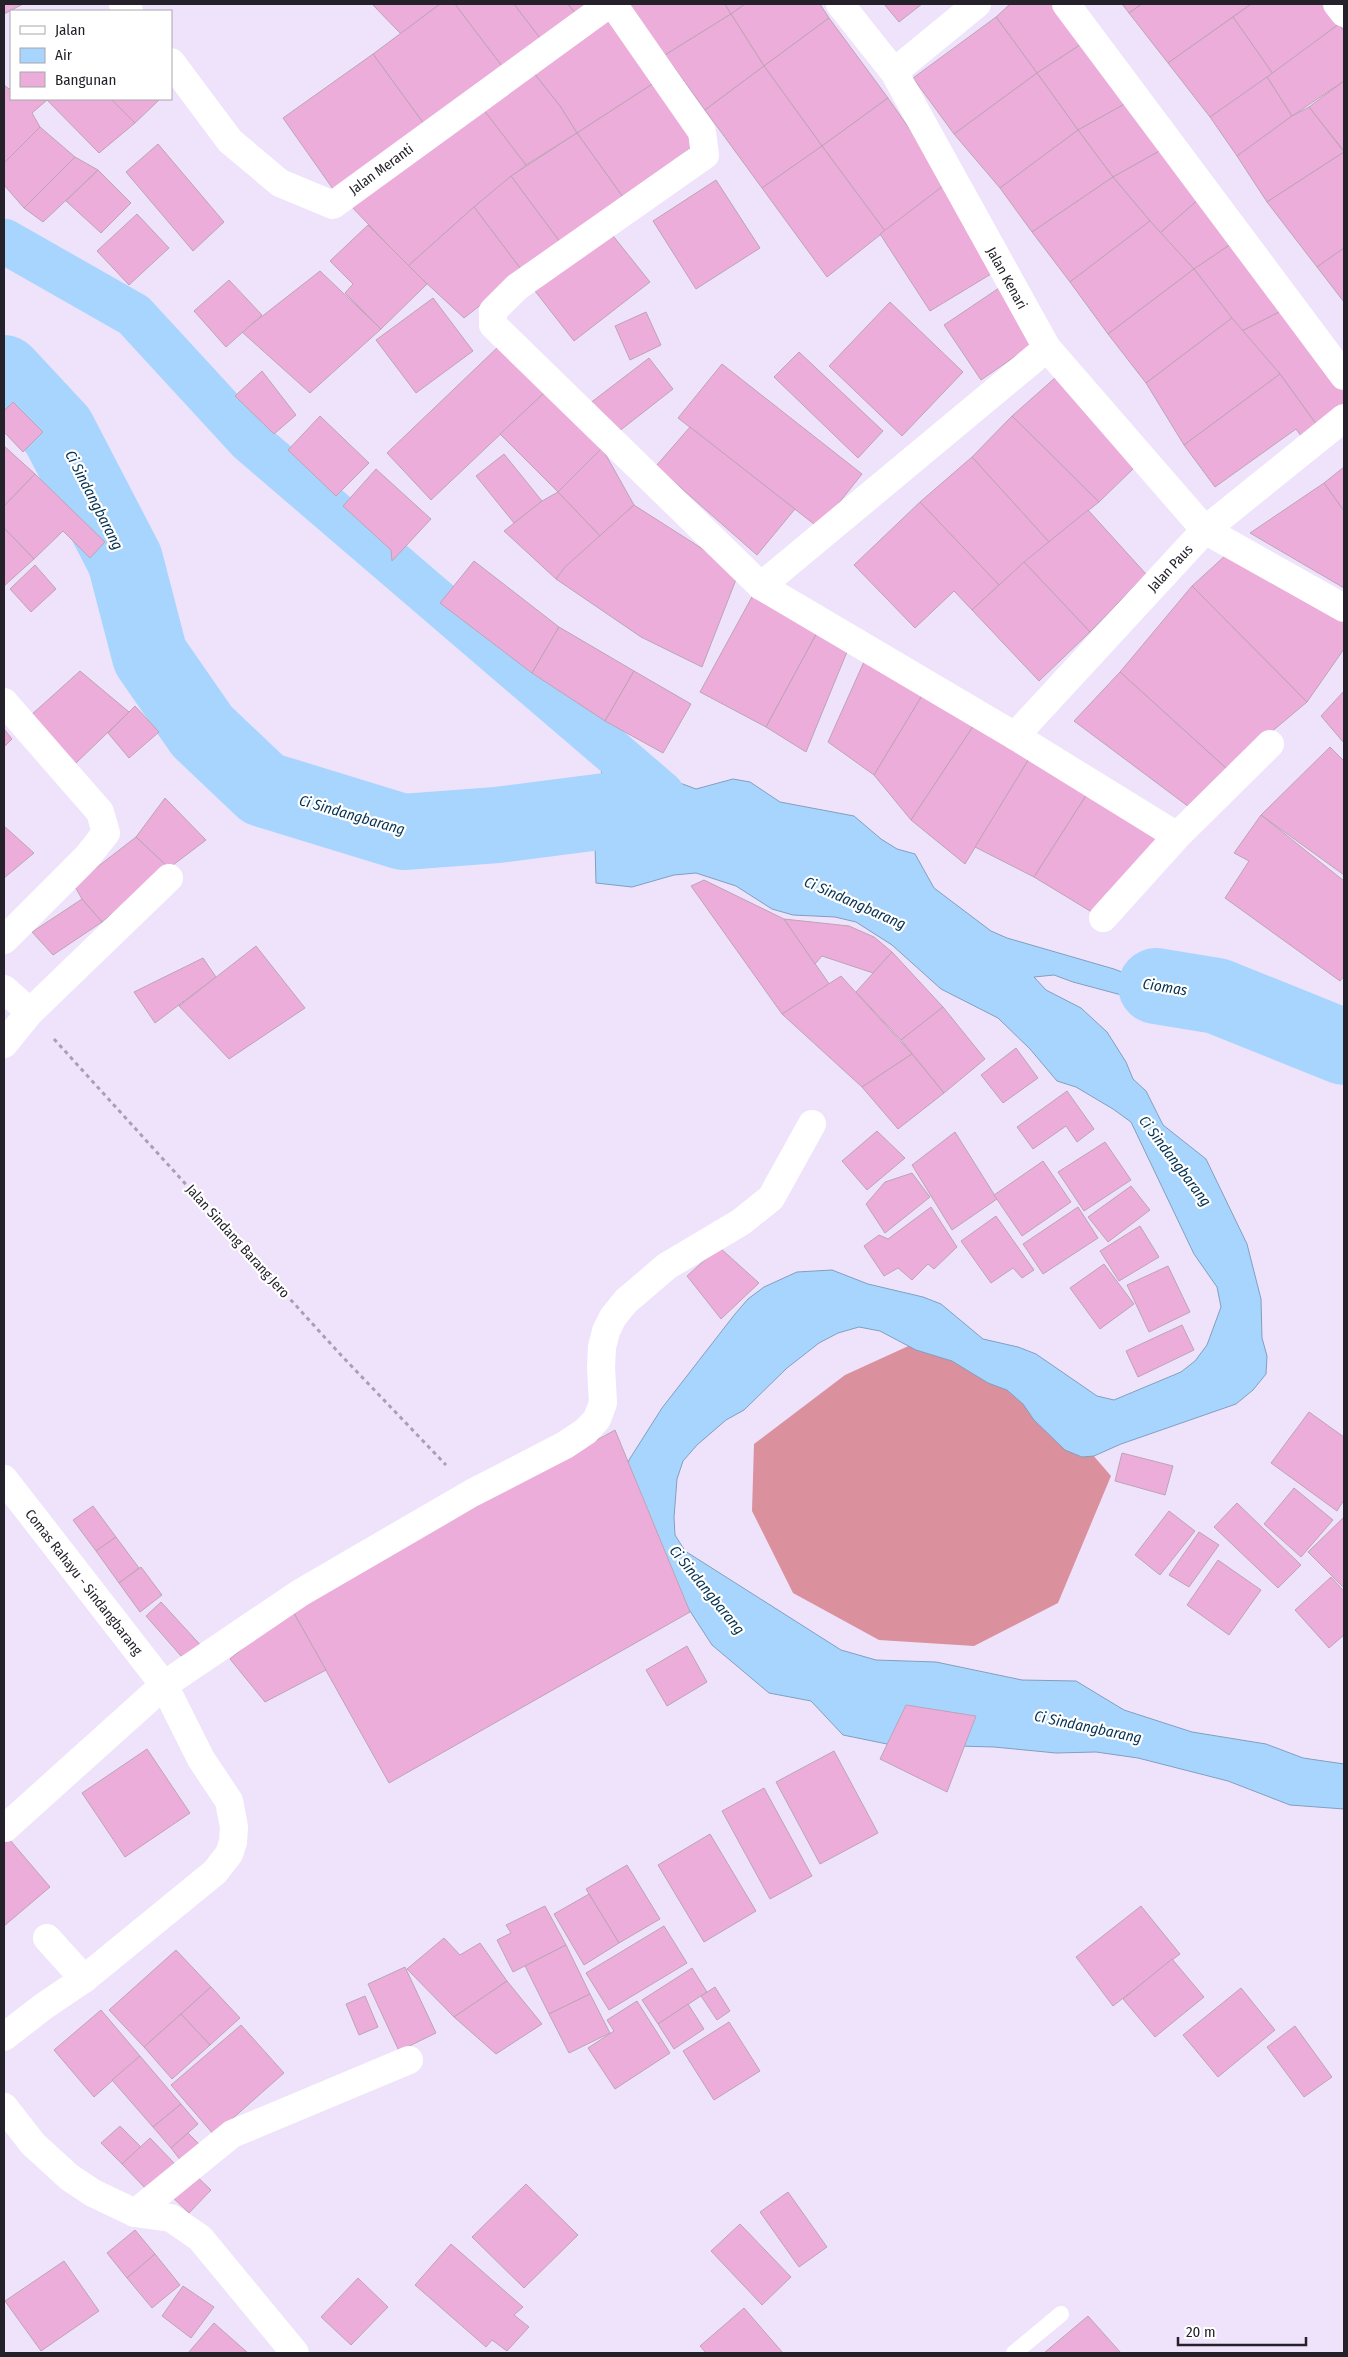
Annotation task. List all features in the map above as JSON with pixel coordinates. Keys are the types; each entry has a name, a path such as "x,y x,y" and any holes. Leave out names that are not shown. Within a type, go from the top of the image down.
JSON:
{"street":[{"name":"Jalan Meranti","path":"172,63 230,141 280,183 333,205 609,4"},
{"path":"613,4 702,132 705,155 517,287 493,311 492,325 761,586 1015,736 1177,836"},
{"name":"Jalan Kenari","path":"840,4 894,72 1047,348 1205,530 1344,608"},
{"path":"894,72 977,4"},
{"path":"1066,4 1344,376"},
{"path":"1337,4 1344,13"},
{"path":"761,586 1047,348"},
{"name":"Jalan Paus","path":"1015,736 1205,530 1344,418"},
{"path":"4,702 100,812 106,833 87,857 4,940"},
{"path":"1103,918 1177,836 1270,744"},
{"path":"4,1044 30,1012 170,878"},
{"path":"4,989 30,1012"},
{"path":"5,1828 164,1685 300,1593 472,1493 565,1445 586,1431 597,1419 603,1403 602,1347 606,1331 613,1317 626,1301 667,1266 741,1222 771,1198 812,1124"},
{"name":"Comas Rahayu - Sindangbarang","path":"4,1479 164,1685 201,1759 229,1801 234,1827 233,1842 229,1854 215,1872 84,1979"},
{"path":"4,2037 44,2006 84,1979 47,1938"},
{"path":"135,2213 232,2134 409,2060"},
{"path":"4,2107 33,2144 69,2178 93,2193 135,2213 170,2218 200,2238 295,2353"}],"lane":[{"path":"1014,2353 1061,2314"}],"path":[{"name":"Jalan Sindang Barang Jero","path":"30,1012 339,1353 472,1493"}],"shaded area":[{"path":"915,1343 1029,1381 1111,1476 1058,1603 974,1646 879,1640 793,1593 752,1511 754,1444 845,1375"}],"water":[{"path":"615,753 633,754 680,783 696,789 733,779 750,782 780,802 854,816 881,839 897,849 915,854 934,888 991,931 1007,938 1114,969 1147,982 1166,983 1202,978 1262,1014 1294,1028 1278,1038 1239,1020 1218,1014 1155,1004 1054,975 1034,977 1046,990 1081,1008 1107,1032 1126,1062 1133,1079 1146,1091 1163,1125 1206,1159 1247,1244 1261,1299 1262,1338 1267,1356 1266,1374 1253,1390 1236,1404 1121,1444 1094,1456 1082,1457 1065,1450 1034,1420 1023,1404 1007,1390 988,1383 952,1361 916,1350 880,1331 859,1327 838,1333 819,1343 787,1368 744,1410 726,1420 697,1445 683,1461 677,1479 674,1517 675,1535 685,1551 841,1650 876,1660 936,1662 1022,1680 1076,1681 1124,1710 1192,1732 1266,1744 1303,1758 1344,1764 1344,1809 1290,1805 1228,1781 1138,1758 1096,1752 1056,1753 994,1747 887,1744 843,1735 811,1701 769,1693 712,1645 644,1540 625,1479 629,1460 662,1408 735,1314 748,1299 764,1287 797,1272 832,1270 868,1284 923,1297 941,1304 983,1339 1018,1347 1036,1354 1097,1396 1114,1400 1181,1372 1195,1361 1207,1345 1221,1307 1217,1287 1194,1254 1131,1122 1076,1087 1057,1081 1030,1049 998,1018 941,989 892,945 856,922 835,917 793,915 772,909 736,886 696,873 674,875 632,887 596,883 595,844 604,785 600,764"}],"building":[{"path":"4,4 23,4 10,10 4,14"},
{"path":"372,4 440,4 401,34"},
{"path":"440,4 455,4 502,66 424,124 373,54"},
{"path":"455,4 514,4 540,38 502,66"},
{"path":"514,4 568,4 576,14 540,38"},
{"path":"568,4 590,4 576,14"},
{"path":"629,4 725,4 731,14 665,55"},
{"path":"725,4 745,4 731,14"},
{"path":"745,4 820,4 829,18 764,66 731,14"},
{"path":"884,4 922,4 899,22"},
{"path":"1010,4 1058,4 1086,41 1037,73 996,17"},
{"path":"1122,4 1142,4 1129,13"},
{"path":"1142,4 1251,4 1168,63 1129,13"},
{"path":"1251,4 1325,4 1339,24 1273,74 1233,17"},
{"path":"731,14 764,66 705,110 665,55"},
{"path":"996,17 1037,73 954,134 913,78"},
{"path":"1233,17 1273,74 1210,117 1168,63"},
{"path":"829,18 888,98 822,146 764,66"},
{"path":"610,20 657,81 577,133 560,106 533,72"},
{"path":"1339,24 1344,31 1344,81 1292,116 1267,77"},
{"path":"1086,41 1130,101 1078,130 1037,73"},
{"path":"373,54 424,124 333,189 283,118"},
{"path":"764,66 822,146 762,188 705,110"},
{"path":"533,72 560,106 577,133 526,165 483,109"},
{"path":"1037,73 1078,130 1000,188 954,134"},
{"path":"1267,77 1292,116 1237,156 1210,117"},
{"path":"657,81 695,144 625,200 577,133"},
{"path":"1344,81 1344,151 1309,107"},
{"path":"4,85 10,88 10,100 47,100 32,113 40,127 4,163"},
{"path":"888,98 947,183 885,231 822,146"},
{"path":"47,100 112,100 135,123 99,153"},
{"path":"112,100 159,100 135,123"},
{"path":"1130,101 1163,149 1113,177 1078,130"},
{"path":"1309,107 1344,152 1267,202 1237,156 1292,116"},
{"path":"483,109 526,165 474,207 408,266 351,206"},
{"path":"40,127 75,157 24,208 4,185 4,163"},
{"path":"1078,130 1113,177 1032,232 1000,188"},
{"path":"577,133 625,200 560,242 511,176"},
{"path":"158,144 224,222 193,251 126,172"},
{"path":"822,146 885,231 827,277 762,188"},
{"path":"1163,149 1199,199 1160,233 1113,177"},
{"path":"1344,152 1344,248 1317,267 1267,202"},
{"path":"75,157 98,170 43,222 24,208"},
{"path":"98,170 131,203 101,233 66,201"},
{"path":"511,176 560,242 523,272 474,207"},
{"path":"1113,177 1150,221 1070,282 1032,232"},
{"path":"716,180 760,248 696,289 653,221"},
{"path":"947,183 996,271 930,311 880,234"},
{"path":"1199,199 1234,242 1194,269 1160,233"},
{"path":"474,207 523,272 464,318 408,266"},
{"path":"137,214 169,248 129,285 97,251"},
{"path":"1150,221 1194,269 1108,334 1070,282"},
{"path":"368,225 427,284 381,329 345,293 353,284 330,261"},
{"path":"610,232 650,282 574,341 535,291"},
{"path":"1234,242 1287,308 1242,331 1194,269"},
{"path":"1344,248 1344,302 1317,267"},
{"path":"1194,269 1232,318 1146,383 1108,334"},
{"path":"320,271 381,329 310,393 242,332"},
{"path":"229,280 262,315 226,347 194,311"},
{"path":"999,288 1036,342 981,380 944,325"},
{"path":"433,298 473,351 416,393 376,340"},
{"path":"890,302 963,372 902,436 829,366"},
{"path":"1287,308 1344,387 1344,410 1319,428 1280,374 1242,331"},
{"path":"646,312 661,345 630,360 615,326"},
{"path":"1232,318 1280,374 1184,445 1146,383"},
{"path":"499,346 544,393 431,500 387,453"},
{"path":"799,352 883,431 858,458 774,377"},
{"path":"649,358 673,389 613,436 589,404"},
{"path":"722,364 862,474 819,528 678,418"},
{"path":"262,371 296,415 274,434 235,396"},
{"path":"1280,374 1319,428 1304,440 1296,429 1215,487 1184,445"},
{"path":"1056,377 1137,465 1099,502 1012,416"},
{"path":"544,393 602,448 558,492 500,434"},
{"path":"13,402 43,432 23,452 4,432 4,411"},
{"path":"320,416 369,463 336,496 288,450"},
{"path":"1012,416 1099,502 1049,542 972,457"},
{"path":"690,427 795,509 757,555 656,466"},
{"path":"4,446 35,474 4,506"},
{"path":"602,448 634,505 600,536 558,492"},
{"path":"504,454 542,501 514,523 476,476"},
{"path":"972,457 1049,542 999,585 920,502"},
{"path":"1344,467 1344,511 1324,483"},
{"path":"376,469 431,519 392,561 391,550 343,506"},
{"path":"35,474 105,542 90,558 63,531 34,559 4,528 4,506"},
{"path":"1324,483 1344,511 1344,588 1250,533"},
{"path":"558,492 600,536 556,579 504,531 542,501"},
{"path":"920,502 999,585 972,610 954,591 915,628 854,565"},
{"path":"634,505 723,562 737,577 702,667 641,637 556,579 565,567"},
{"path":"1088,510 1146,574 1090,632 1024,562"},
{"path":"4,528 34,559 4,586"},
{"path":"1227,554 1322,605 1344,622 1344,649 1307,702 1192,586"},
{"path":"474,561 559,627 532,673 440,603"},
{"path":"1024,562 1090,632 1039,681 972,610"},
{"path":"35,565 56,589 31,612 10,589"},
{"path":"1192,586 1307,702 1227,769 1120,672"},
{"path":"753,595 819,629 766,727 700,692"},
{"path":"559,627 634,671 605,721 532,673"},
{"path":"819,629 849,647 806,752 766,727"},
{"path":"867,655 926,689 874,775 828,742"},
{"path":"80,671 129,712 75,764 30,716"},
{"path":"634,671 691,704 663,753 605,721"},
{"path":"1120,672 1227,769 1189,807 1074,721"},
{"path":"926,689 976,722 911,820 874,775"},
{"path":"1344,691 1344,743 1321,716"},
{"path":"135,706 159,732 129,758 108,733"},
{"path":"976,722 1032,754 965,864 911,820"},
{"path":"4,729 12,739 4,747"},
{"path":"1330,747 1344,761 1344,875 1261,815"},
{"path":"1032,754 1089,791 1034,877 975,847"},
{"path":"1089,791 1162,840 1095,914 1034,877"},
{"path":"165,798 206,840 169,868 136,837"},
{"path":"1261,815 1344,881 1344,976 1340,981 1225,898 1249,861 1234,853"},
{"path":"4,826 34,853 4,878"},
{"path":"136,837 169,868 102,922 82,899 74,885"},
{"path":"704,880 784,919 830,985 782,1014 691,886"},
{"path":"82,899 102,922 53,955 32,932"},
{"path":"784,919 849,926 874,937 892,952 873,973 822,956 815,964"},
{"path":"256,946 305,1008 229,1059 179,1006"},
{"path":"892,952 943,1007 901,1040 856,992"},
{"path":"203,958 216,977 155,1023 134,992"},
{"path":"841,976 912,1054 862,1087 782,1014"},
{"path":"943,1007 985,1059 944,1093 901,1040"},
{"path":"1016,1048 1038,1078 1003,1103 981,1075"},
{"path":"912,1054 944,1093 898,1129 862,1087"},
{"path":"1067,1091 1094,1129 1077,1142 1066,1126 1033,1149 1017,1127"},
{"path":"877,1131 905,1158 867,1190 842,1161"},
{"path":"955,1132 997,1199 952,1230 912,1165"},
{"path":"1105,1142 1131,1180 1084,1211 1058,1172"},
{"path":"1043,1161 1071,1202 1022,1236 994,1195"},
{"path":"912,1173 930,1197 885,1233 866,1204 885,1182"},
{"path":"1131,1186 1150,1210 1108,1242 1088,1217"},
{"path":"931,1207 957,1247 934,1269 928,1264 912,1280 898,1268 884,1276 864,1246 879,1235 888,1239"},
{"path":"1078,1207 1098,1238 1043,1274 1023,1244"},
{"path":"996,1216 1034,1270 1022,1278 1013,1268 991,1283 961,1241"},
{"path":"1140,1226 1159,1257 1119,1281 1100,1251"},
{"path":"719,1247 759,1283 721,1319 687,1276"},
{"path":"1104,1264 1134,1304 1100,1329 1070,1288"},
{"path":"1168,1266 1190,1312 1149,1332 1127,1285"},
{"path":"1182,1325 1194,1350 1138,1377 1126,1351"},
{"path":"1309,1412 1344,1437 1344,1500 1337,1511 1271,1463"},
{"path":"615,1430 690,1612 389,1783 291,1608"},
{"path":"1122,1453 1173,1466 1165,1495 1115,1481"},
{"path":"1294,1488 1333,1520 1301,1557 1264,1524"},
{"path":"1237,1503 1301,1565 1278,1588 1214,1527"},
{"path":"93,1506 116,1537 96,1551 73,1520"},
{"path":"1169,1511 1195,1531 1160,1575 1135,1555"},
{"path":"1344,1517 1344,1588 1308,1552"},
{"path":"1199,1532 1219,1545 1189,1587 1169,1575"},
{"path":"116,1537 139,1568 119,1583 96,1551"},
{"path":"1218,1560 1261,1590 1229,1635 1187,1605"},
{"path":"141,1567 162,1595 140,1612 119,1583"},
{"path":"1331,1577 1344,1591 1344,1635 1329,1648 1295,1610"},
{"path":"161,1602 205,1650 188,1664 146,1616"},
{"path":"291,1608 326,1670 265,1702 230,1659"},
{"path":"687,1646 707,1682 667,1706 646,1670"},
{"path":"906,1705 976,1716 947,1792 880,1759"},
{"path":"147,1749 190,1813 125,1857 82,1793"},
{"path":"834,1751 878,1833 820,1864 776,1782"},
{"path":"764,1788 812,1876 770,1899 722,1811"},
{"path":"4,1833 50,1887 4,1926"},
{"path":"710,1834 756,1911 704,1942 658,1865"},
{"path":"627,1865 660,1919 619,1943 586,1889"},
{"path":"589,1894 619,1943 584,1965 554,1914"},
{"path":"545,1906 566,1945 513,1972 497,1940 511,1933 506,1925"},
{"path":"1141,1906 1180,1954 1113,2006 1076,1957"},
{"path":"664,1926 687,1963 609,2010 586,1973"},
{"path":"444,1938 460,1955 480,1943 507,1981 454,2017 407,1969"},
{"path":"566,1945 590,1994 549,2014 525,1966"},
{"path":"176,1950 211,1987 144,2047 109,2010"},
{"path":"1172,1959 1204,1997 1155,2037 1123,1999"},
{"path":"405,1967 436,2033 399,2051 368,1984"},
{"path":"692,1968 707,1992 658,2024 642,2000"},
{"path":"507,1981 542,2024 496,2054 454,2017"},
{"path":"211,1987 240,2018 210,2045 181,2014"},
{"path":"715,1987 730,2011 717,2020 701,1996"},
{"path":"1241,1988 1275,2030 1218,2077 1183,2035"},
{"path":"590,1994 610,2033 569,2053 549,2014"},
{"path":"365,1996 378,2027 359,2035 346,2004"},
{"path":"637,2001 670,2053 615,2089 588,2048 614,2031 607,2020"},
{"path":"688,2004 704,2029 674,2049 658,2024"},
{"path":"101,2010 140,2056 94,2097 54,2050"},
{"path":"181,2014 210,2045 172,2079 144,2047"},
{"path":"729,2022 760,2071 714,2100 683,2051"},
{"path":"241,2025 284,2073 214,2135 171,2085"},
{"path":"1295,2026 1332,2077 1304,2097 1267,2047"},
{"path":"140,2056 181,2104 153,2127 112,2080"},
{"path":"181,2104 198,2124 171,2148 153,2127"},
{"path":"120,2126 141,2147 122,2164 101,2143"},
{"path":"188,2133 200,2145 181,2161 171,2148"},
{"path":"150,2138 175,2164 147,2190 122,2164"},
{"path":"190,2170 211,2190 189,2213 168,2193"},
{"path":"526,2184 578,2235 524,2288 472,2237"},
{"path":"788,2192 827,2247 799,2267 760,2212"},
{"path":"740,2224 791,2277 762,2305 711,2251"},
{"path":"135,2230 155,2254 127,2278 107,2253"},
{"path":"451,2244 523,2307 514,2315 529,2327 507,2351 492,2340 486,2347 415,2285"},
{"path":"155,2254 180,2285 152,2308 127,2278"},
{"path":"64,2261 99,2311 41,2351 5,2301"},
{"path":"358,2278 388,2307 351,2345 321,2317"},
{"path":"183,2286 214,2307 191,2338 162,2316"},
{"path":"744,2308 783,2353 706,2353 700,2346"},
{"path":"1088,2316 1121,2353 1044,2353"},
{"path":"214,2323 248,2353 188,2353"}],"waterway":[{"path":"4,241 134,315 250,441 662,794"},
{"name":"Ci Sindangbarang","path":"4,373 58,431 125,560 150,656 202,731 263,789 403,832 497,825 614,810 703,832"},
{"name":"Ciomas","path":"1156,986 1217,996 1344,1047"}]}
